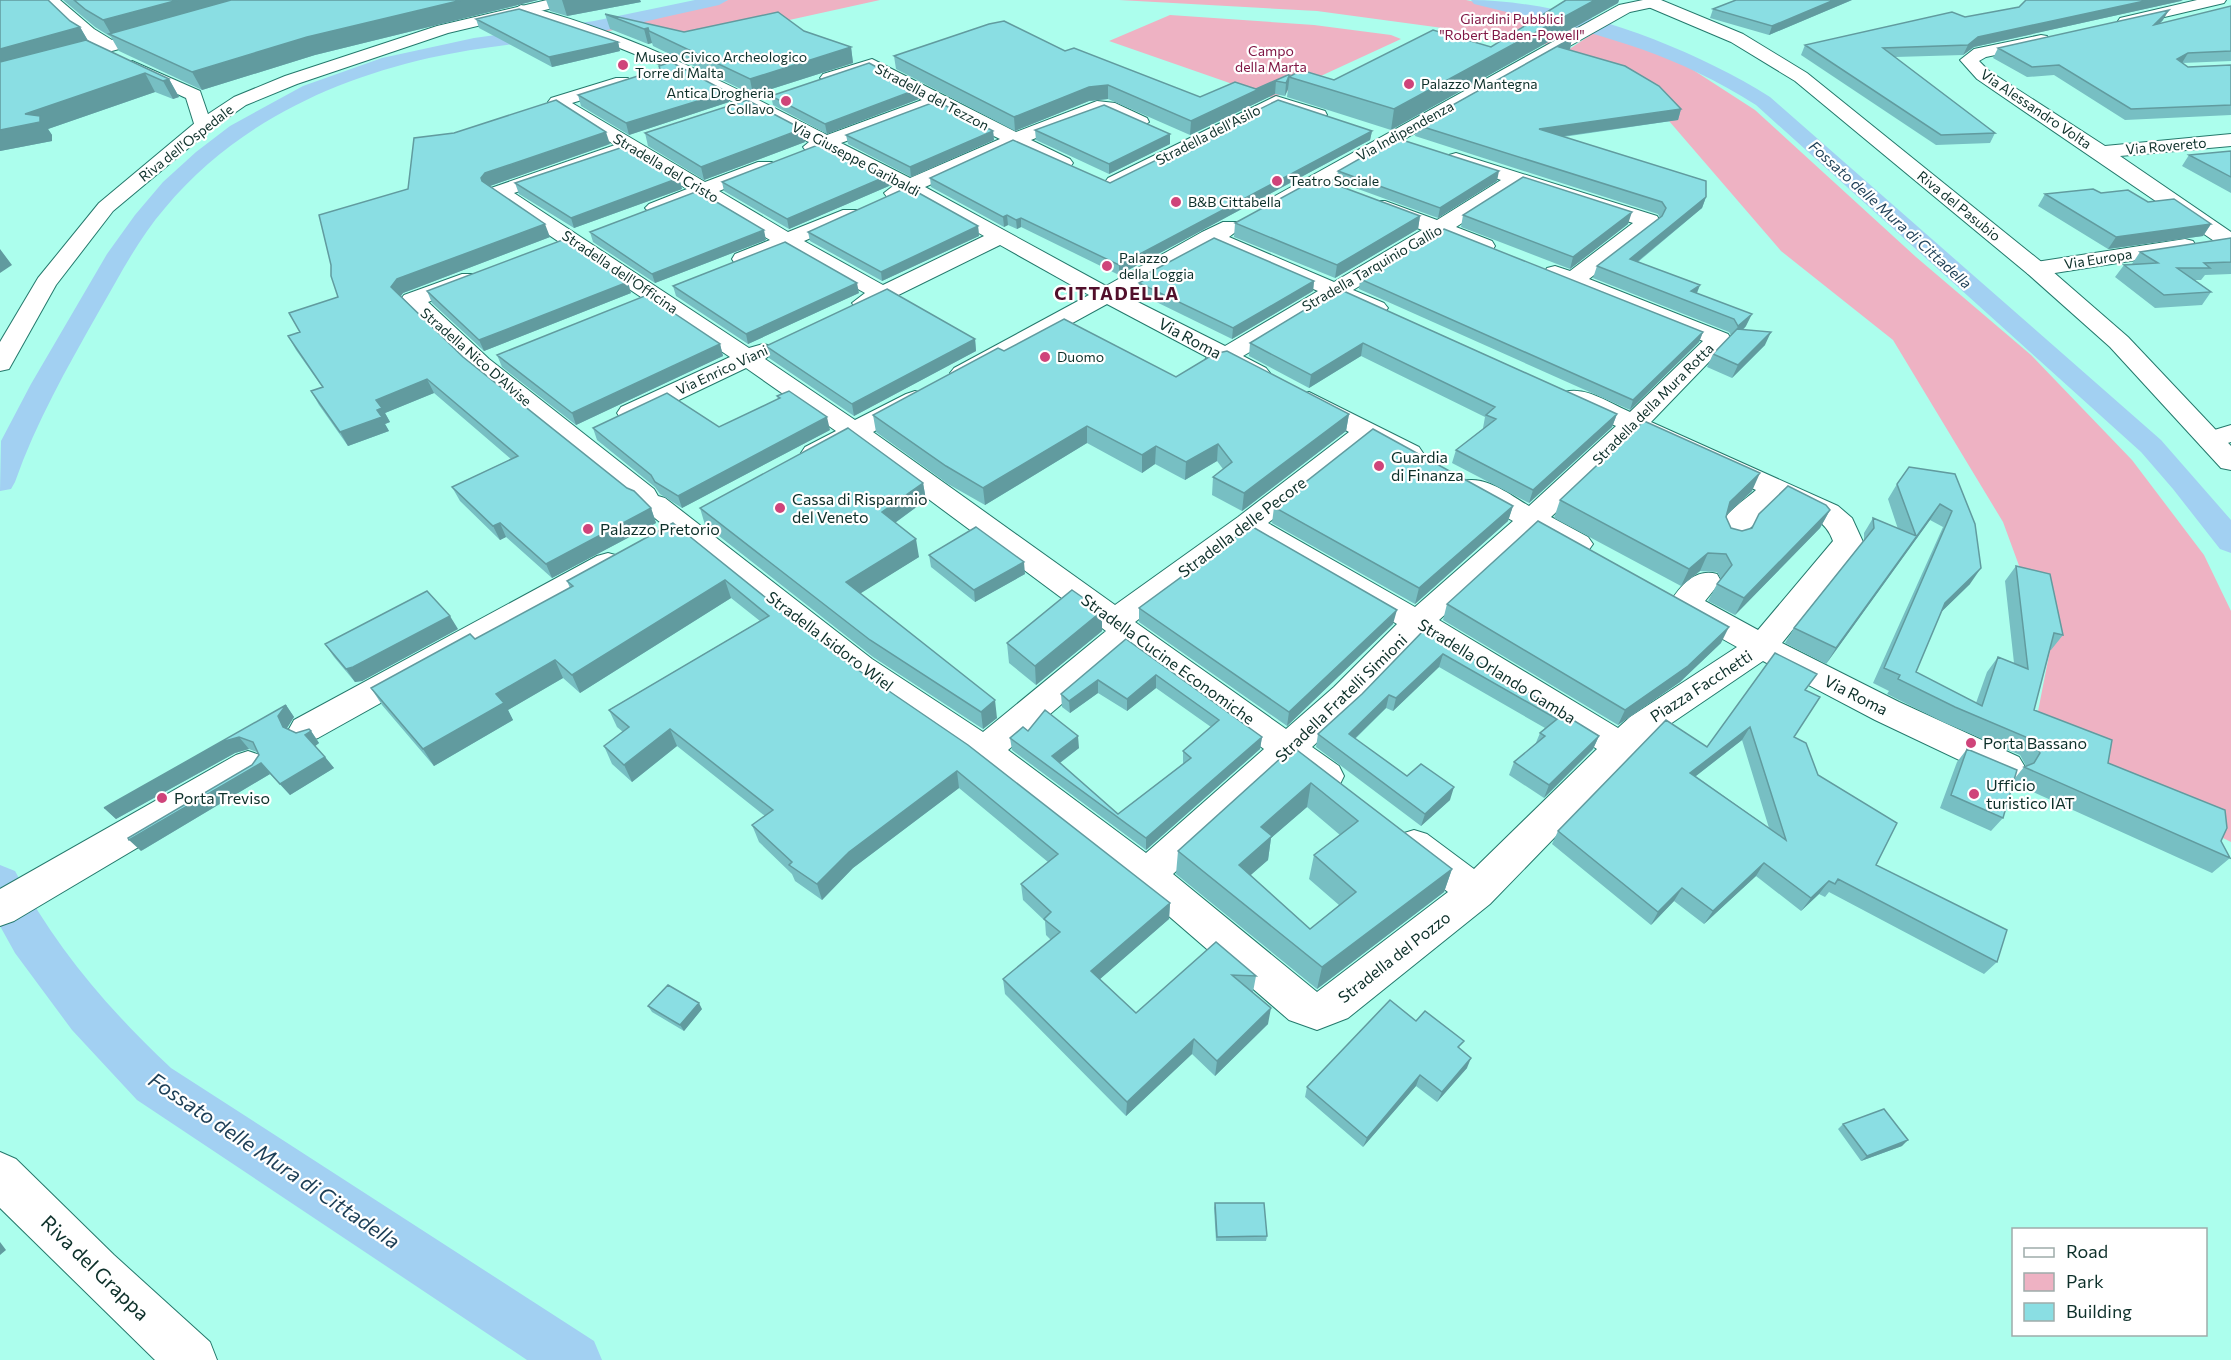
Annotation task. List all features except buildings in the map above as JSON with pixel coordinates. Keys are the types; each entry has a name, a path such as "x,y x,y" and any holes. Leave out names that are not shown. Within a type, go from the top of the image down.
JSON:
{"street":[{"path":"51,0 104,48 194,95 203,126"},
{"name":"Via Giuseppe Garibaldi","path":"496,0 520,10 601,34 675,64 909,186 1105,294"},
{"name":"Riva dell'Ospedale","path":"0,364 46,283 106,207 203,126 240,101 291,80 443,29 568,0"},
{"path":"2103,26 2217,0 2231,9"},
{"name":"Via Indipendenza","path":"795,464 1315,182 1380,136 1550,51 1576,34 1629,6 1653,2"},
{"name":"Riva del Pasubio","path":"1653,2 1737,38 1801,77 2036,269 2119,342 2221,436 2231,462"},
{"path":"0,77 176,28"},
{"name":"Via Alessandro Volta","path":"2059,36 1980,53 1969,60 1983,75 2230,240"},
{"name":"Stradella del Cristo","path":"675,64 557,102 634,143 704,190 788,241 884,294"},
{"name":"Stradella del Tezzon","path":"816,82 872,64 937,101 1077,170"},
{"path":"727,111 772,96"},
{"path":"639,215 937,101"},
{"name":"Stradella dell'Asilo","path":"1103,182 1276,101 1339,122"},
{"path":"721,268 788,241 1014,140 1103,106 1188,143"},
{"path":"1380,136 1414,147"},
{"name":"Via Rovereto","path":"2101,152 2231,140"},
{"name":"Stradella dell'Officina","path":"634,143 498,192 586,236 644,300 748,358 856,431"},
{"path":"1435,153 1648,221 1574,280"},
{"name":"Stradella Tarquinio Gallio","path":"1221,359 1519,178"},
{"path":"1315,182 1335,190"},
{"path":"1356,197 1507,255"},
{"path":"543,252 586,236"},
{"path":"842,314 1000,237"},
{"path":"1210,237 1394,316"},
{"name":"Via Europa","path":"2036,269 2230,240"},
{"name":"Stradella della Mura Rotta","path":"1529,263 1719,339 1594,463 1531,518"},
{"name":"Stradella Nico D'Alvise","path":"488,272 412,300 491,360 592,431 649,500 692,519"},
{"path":"644,300 677,287"},
{"name":"Via Roma","path":"1105,294 1221,359 1281,385 1368,430 1603,558"},
{"name":"Via Enrico Viani","path":"592,431 789,338"},
{"path":"1549,386 1776,488 1733,527 1733,536"},
{"name":"Stradella delle Pecore","path":"984,751 1120,627 1368,430"},
{"name":"Stradella Cucine Economiche","path":"856,431 1120,627 1290,748 1355,799"},
{"name":"Piazza Facchetti","path":"1631,736 1761,647 1848,542 1842,525 1828,512 1776,488"},
{"name":"Stradella Fratelli Simioni","path":"1147,875 1290,748 1383,661 1418,622 1531,518"},
{"path":"306,729 692,519"},
{"name":"Stradella Isidoro Wiel","path":"692,519 860,667 984,751"},
{"name":"Stradella Orlando Gamba","path":"1248,524 1418,622 1631,736"},
{"name":"Via Roma","path":"1706,581 1674,598 1761,647 1930,733 2007,767"},
{"name":"Stradella del Pozzo","path":"984,751 1147,875 1304,1007 1317,1011 1333,1005 1476,892 1631,736"},
{"path":"0,909 248,765"},
{"path":"1392,828 1476,892"},
{"name":"Riva del Grappa","path":"0,1175 97,1272 192,1360"}],"green space":[{"path":"728,0 880,0 666,47 617,29 606,32 595,29"},
{"name":"Giardini Pubblici \"Robert Baden-Powell\"","path":"1119,0 1466,0 1575,24 1570,31 1547,45 1527,40 1517,46 1450,29 1317,11"},
{"name":"Campo della Marta","path":"1170,15 1314,25 1391,35 1401,39 1273,98 1109,41"},
{"path":"1598,30 1687,66 1755,110 1916,257 2031,355 2132,460 2204,555 2231,611 2231,842 2032,742 2050,650 2003,522 1893,340 1781,251 1638,85 1556,58"}],"waterway":[{"name":"Fossato delle Mura di Cittadella","path":"0,482 7,461 34,403 131,237 171,187 203,157 237,131 310,90 389,62 474,44 594,27 719,0"},
{"name":"Fossato delle Mura di Cittadella","path":"1480,0 1554,16 1627,36 1697,63 1763,101 2151,446 2184,482 2231,542"},
{"name":"Fossato delle Mura di Cittadella","path":"0,883 14,912 48,966 67,991 109,1039 154,1084 575,1360"}],"place":[{"name":"Museo Civico Archeologico Torre di Malta","path":"623,65"},
{"name":"Palazzo Mantegna","path":"1409,84"},
{"name":"Antica Drogheria Collavo","path":"786,101"},
{"name":"Teatro Sociale","path":"1277,181"},
{"name":"B&B Cittabella","path":"1176,202"},
{"name":"Palazzo della Loggia","path":"1107,266"},
{"name":"Duomo","path":"1045,357"},
{"name":"Guardia di Finanza","path":"1379,466"},
{"name":"Cassa di Risparmio del Veneto","path":"780,508"},
{"name":"Palazzo Pretorio","path":"588,529"},
{"name":"Porta Bassano","path":"1971,743"},
{"name":"Ufficio turistico IAT","path":"1974,794"},
{"name":"Porta Treviso","path":"162,798"}],"district":[{"name":"CITTADELLA","path":"1117,294"}]}
